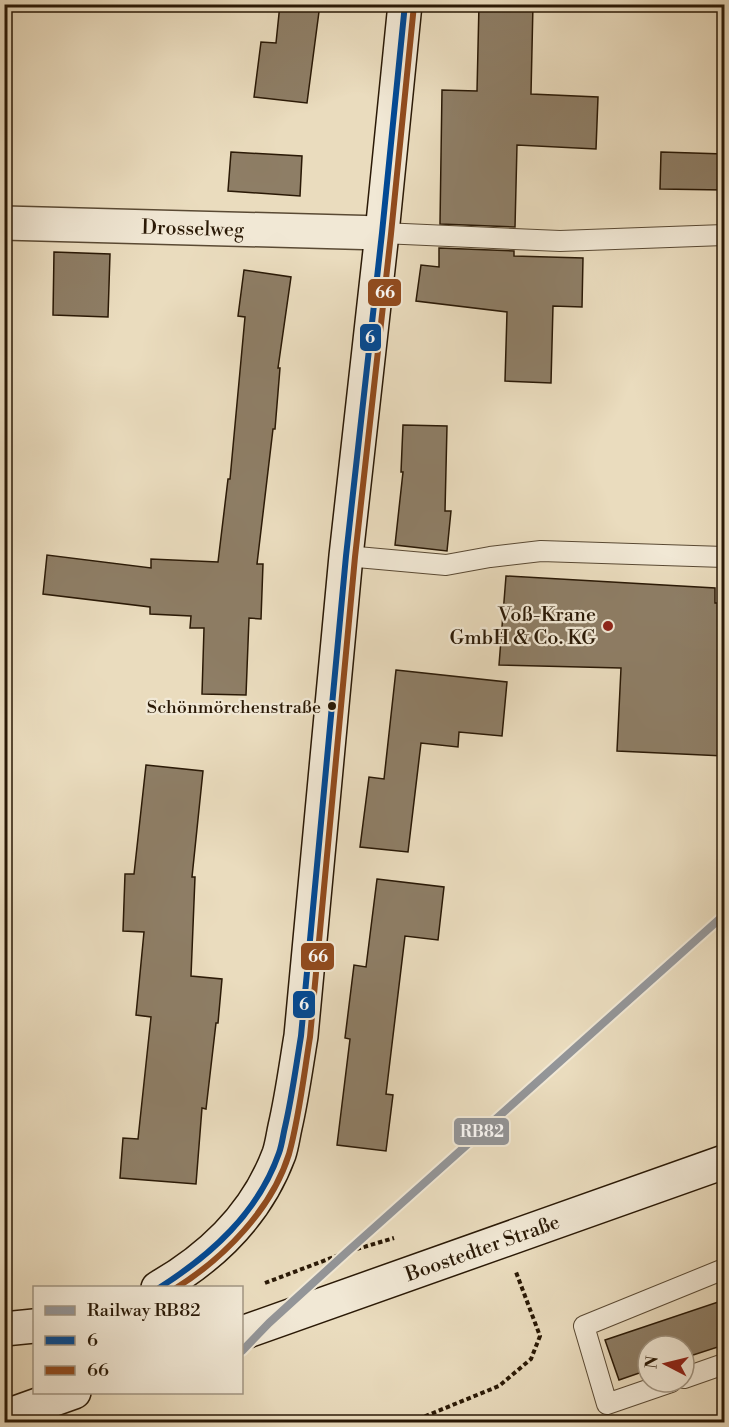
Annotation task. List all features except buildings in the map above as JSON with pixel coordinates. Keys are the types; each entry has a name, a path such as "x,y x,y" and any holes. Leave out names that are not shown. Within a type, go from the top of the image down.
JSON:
{"street":[{"path":"160,1286 202,1259 229,1234 252,1207 267,1182 279,1152 290,1108 301,1036 346,556 405,4"},
{"name":"Drosselweg","path":"4,223 382,233"},
{"name":"Boostedter Straße","path":"243,1333 724,1162"},
{"path":"4,1329 33,1326"},
{"path":"4,1417 68,1394"}],"lane":[{"path":"382,233 560,241 724,235"},
{"path":"346,556 446,565 541,551 724,558"},
{"path":"636,1394 607,1404 584,1326 724,1269"},
{"path":"696,1374 724,1364"}],"path":[{"path":"411,1422 499,1386 531,1359 540,1336 504,1241"},
{"path":"110,1422 128,1418 137,1422"}],"rail line":[{"name":"RB82","path":"243,1350 347,1252 724,915"}],"transit line":[{"name":"6","path":"162,1286 214,1247 231,1231 259,1195 279,1153 290,1104 301,1036 346,556 405,4"},
{"name":"66","path":"179,1286 212,1262 258,1213 281,1174 293,1140 310,1037 355,557 414,5"}],"place":[{"name":"Voß-Krane GmbH & Co. KG","path":"608,626"},
{"name":"Schönmörchenstraße","path":"332,706"}]}
